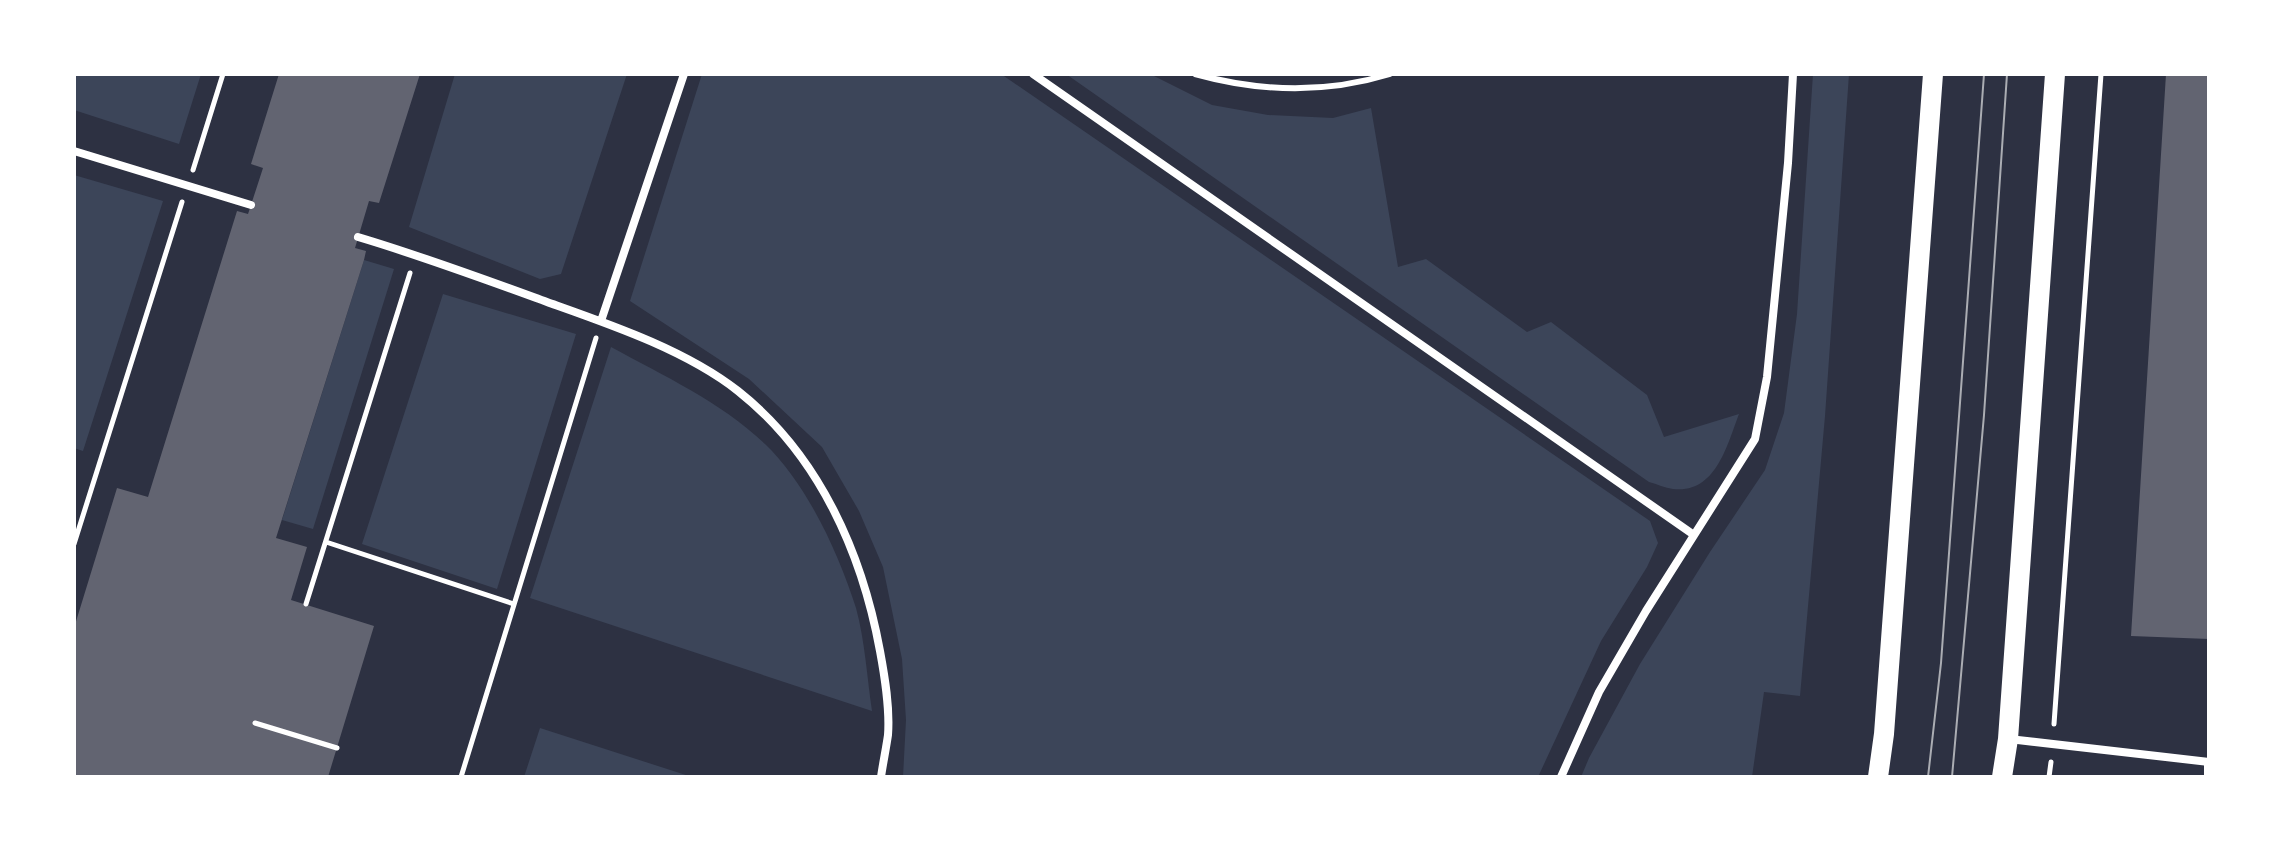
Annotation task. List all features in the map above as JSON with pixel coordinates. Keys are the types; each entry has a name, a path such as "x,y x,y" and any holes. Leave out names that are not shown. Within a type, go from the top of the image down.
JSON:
{"main road":[{"path":"1878,777 1884,734 1933,74"},
{"path":"2002,777 2008,739 2055,74"}],"street":[{"path":"601,321 684,74"},
{"path":"1033,74 1694,535"},
{"path":"1561,777 1599,692 1755,439 1767,377 1788,163 1793,74"},
{"path":"74,151 251,205"},
{"path":"358,237 601,321 668,349 737,390 768,419 801,457 830,500 856,558 872,606 885,678 888,733 881,777"},
{"path":"2008,739 2208,762"}],"lane":[{"path":"1195,74 1240,85 1301,89 1337,87 1390,74"},
{"path":"2207,777 2208,762"}],"path":[{"path":"74,544 223,74"},
{"path":"2049,777 2101,74"},
{"path":"306,604 416,255"},
{"path":"461,777 601,321"},
{"path":"326,542 514,604"},
{"path":"255,723 337,748"}],"shaded area":[{"path":"76,74 201,74 179,144 74,110"},
{"path":"455,74 627,74 561,274 540,279 409,227"},
{"path":"702,74 1001,74 1650,521 1658,543 1647,567 1601,641 1538,777 903,777 906,720 902,659 883,567 859,511 822,447 749,379 630,301"},
{"path":"1066,74 1150,74 1212,105 1268,115 1333,118 1371,108 1398,267 1426,259 1527,332 1551,322 1647,395 1664,437 1739,414 1718,465 1700,484 1688,488 1673,489 1649,482"},
{"path":"1813,74 1849,74 1825,416 1800,696 1764,692 1752,777 1581,777 1640,664 1765,470 1784,413 1797,314"},
{"path":"74,175 163,201 83,451 74,448"},
{"path":"364,260 394,269 313,529 282,520"},
{"path":"443,294 576,334 497,589 362,544"},
{"path":"611,347 730,415 765,444 795,479 831,543 856,608 872,711 530,598"},
{"path":"540,728 692,777 524,777"}],"building":[{"path":"279,74 420,74 379,203 369,201 355,248 366,251 364,260 276,538 307,547 291,600 374,626 328,777 74,777 74,628 117,488 148,497 237,211 248,214 263,168 251,164"},
{"path":"2166,74 2209,74 2209,639 2131,636"}],"tram line":[{"path":"1928,777 1941,663 1984,74"},
{"path":"1952,777 1984,415 2007,74"}]}
